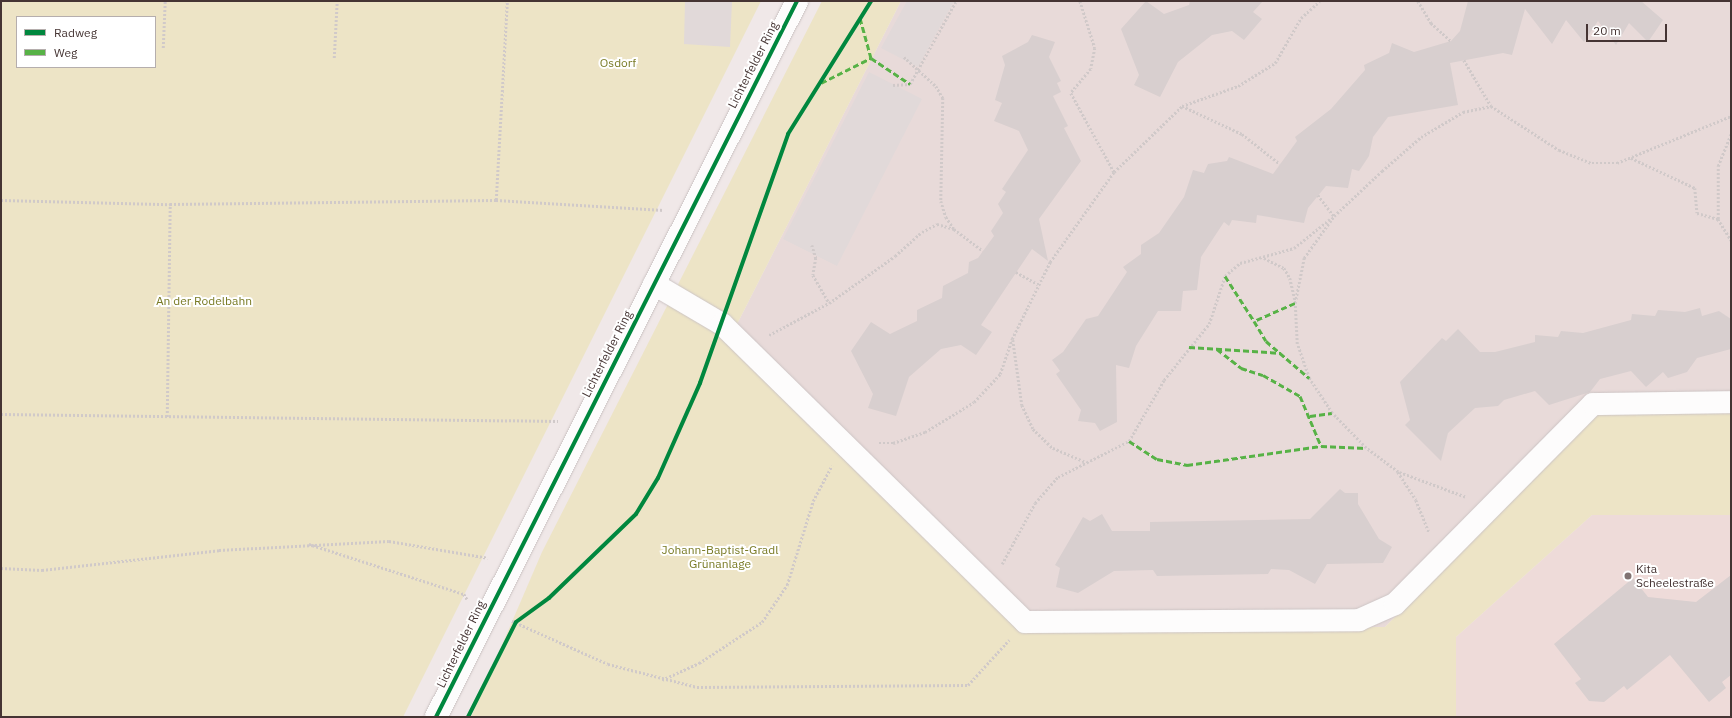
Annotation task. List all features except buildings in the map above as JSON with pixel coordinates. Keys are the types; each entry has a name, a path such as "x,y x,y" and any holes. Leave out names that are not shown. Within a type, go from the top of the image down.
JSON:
{"street":[{"name":"Lichterfelder Ring","path":"436,717 797,1"},
{"path":"654,284 722,324 1025,622 1359,620 1395,604 1593,404 1731,402"}],"path":[{"path":"163,48 165,1"},
{"path":"334,58 337,1"},
{"path":"496,200 506,1"},
{"path":"894,85 910,84 956,1"},
{"path":"1080,1 1095,48 1091,69 1071,93 1114,172"},
{"path":"662,680 731,644 762,622 787,585 814,501 844,443 893,443 925,432 974,402 1000,374 1012,339 1038,284 1114,172 1182,106 1238,86 1275,63 1301,18 1320,1"},
{"path":"1418,1 1431,23 1452,41"},
{"path":"904,57 917,72 936,86 943,98 941,201 954,229"},
{"path":"1464,60 1491,106 1559,150 1592,163 1617,163 1731,116"},
{"path":"1182,106 1242,134 1280,164"},
{"path":"991,588 1035,503 1058,477 1085,461 1129,441 1164,380 1209,324 1225,276 1240,263 1263,258 1294,248 1334,216 1421,137 1463,112 1491,106"},
{"path":"1731,133 1718,166 1718,219 1731,240"},
{"path":"1631,158 1695,188 1697,213 1718,219"},
{"path":"1318,195 1334,216"},
{"path":"1,200 170,204 496,200 664,210"},
{"path":"167,417 170,204"},
{"path":"1295,303 1304,258 1334,216"},
{"path":"745,347 829,303 895,256 922,232 937,224 954,229 983,251"},
{"path":"812,245 816,258 813,275 829,303"},
{"path":"1263,258 1284,268 1290,278 1295,303 1297,344 1309,378 1337,418 1366,448 1398,472 1449,494 1494,503"},
{"path":"1016,272 1038,284"},
{"path":"1012,339 1022,405 1033,429 1053,448 1085,461"},
{"path":"1,414 559,421"},
{"path":"1398,472 1416,500 1433,544 1431,568"},
{"path":"1,568 42,570 309,544 389,541 490,558"},
{"path":"309,544 464,594"},
{"path":"516,622 608,664 662,680 697,687 968,685 1025,622"}],"shaded area":[{"path":"685,1 732,1 730,47 684,44"},
{"path":"901,1 1731,1 1731,408 1599,410 1385,627 1023,628 730,338"},
{"path":"907,1 954,1 918,67 881,48"},
{"path":"869,72 922,99 837,266 783,239"},
{"name":"Kita Scheelestraße","path":"1592,515 1731,515 1731,717 1456,717 1456,637"}],"green space":[{"path":"1,1 761,1 403,717 1,717"},
{"name":"Johann-Baptist-Gradl Grünanlage","path":"822,1 901,1 730,338 1023,628 1385,627 1599,410 1731,408 1731,515 1592,515 1456,637 1456,717 471,717 542,552"}],"marked path":[{"path":"860,18 871,58 910,84"},
{"path":"821,83 871,58"},
{"path":"1225,276 1254,321"},
{"path":"1295,303 1254,321 1266,341 1309,378"},
{"path":"1189,347 1281,353"},
{"path":"1217,349 1241,368 1263,375 1300,396 1321,446"},
{"path":"1310,416 1332,413"},
{"path":"1129,441 1157,459 1187,465 1321,446 1366,448"}],"cycle path":[{"path":"436,717 797,1"},
{"path":"468,717 516,622 549,598 636,514 658,478 700,383 788,134 871,1"}],"place":[{"name":"Kita Scheelestraße","path":"1628,576"}],"park label":[{"name":"Osdorf","path":"618,63"},
{"name":"An der Rodelbahn","path":"204,301"}]}
